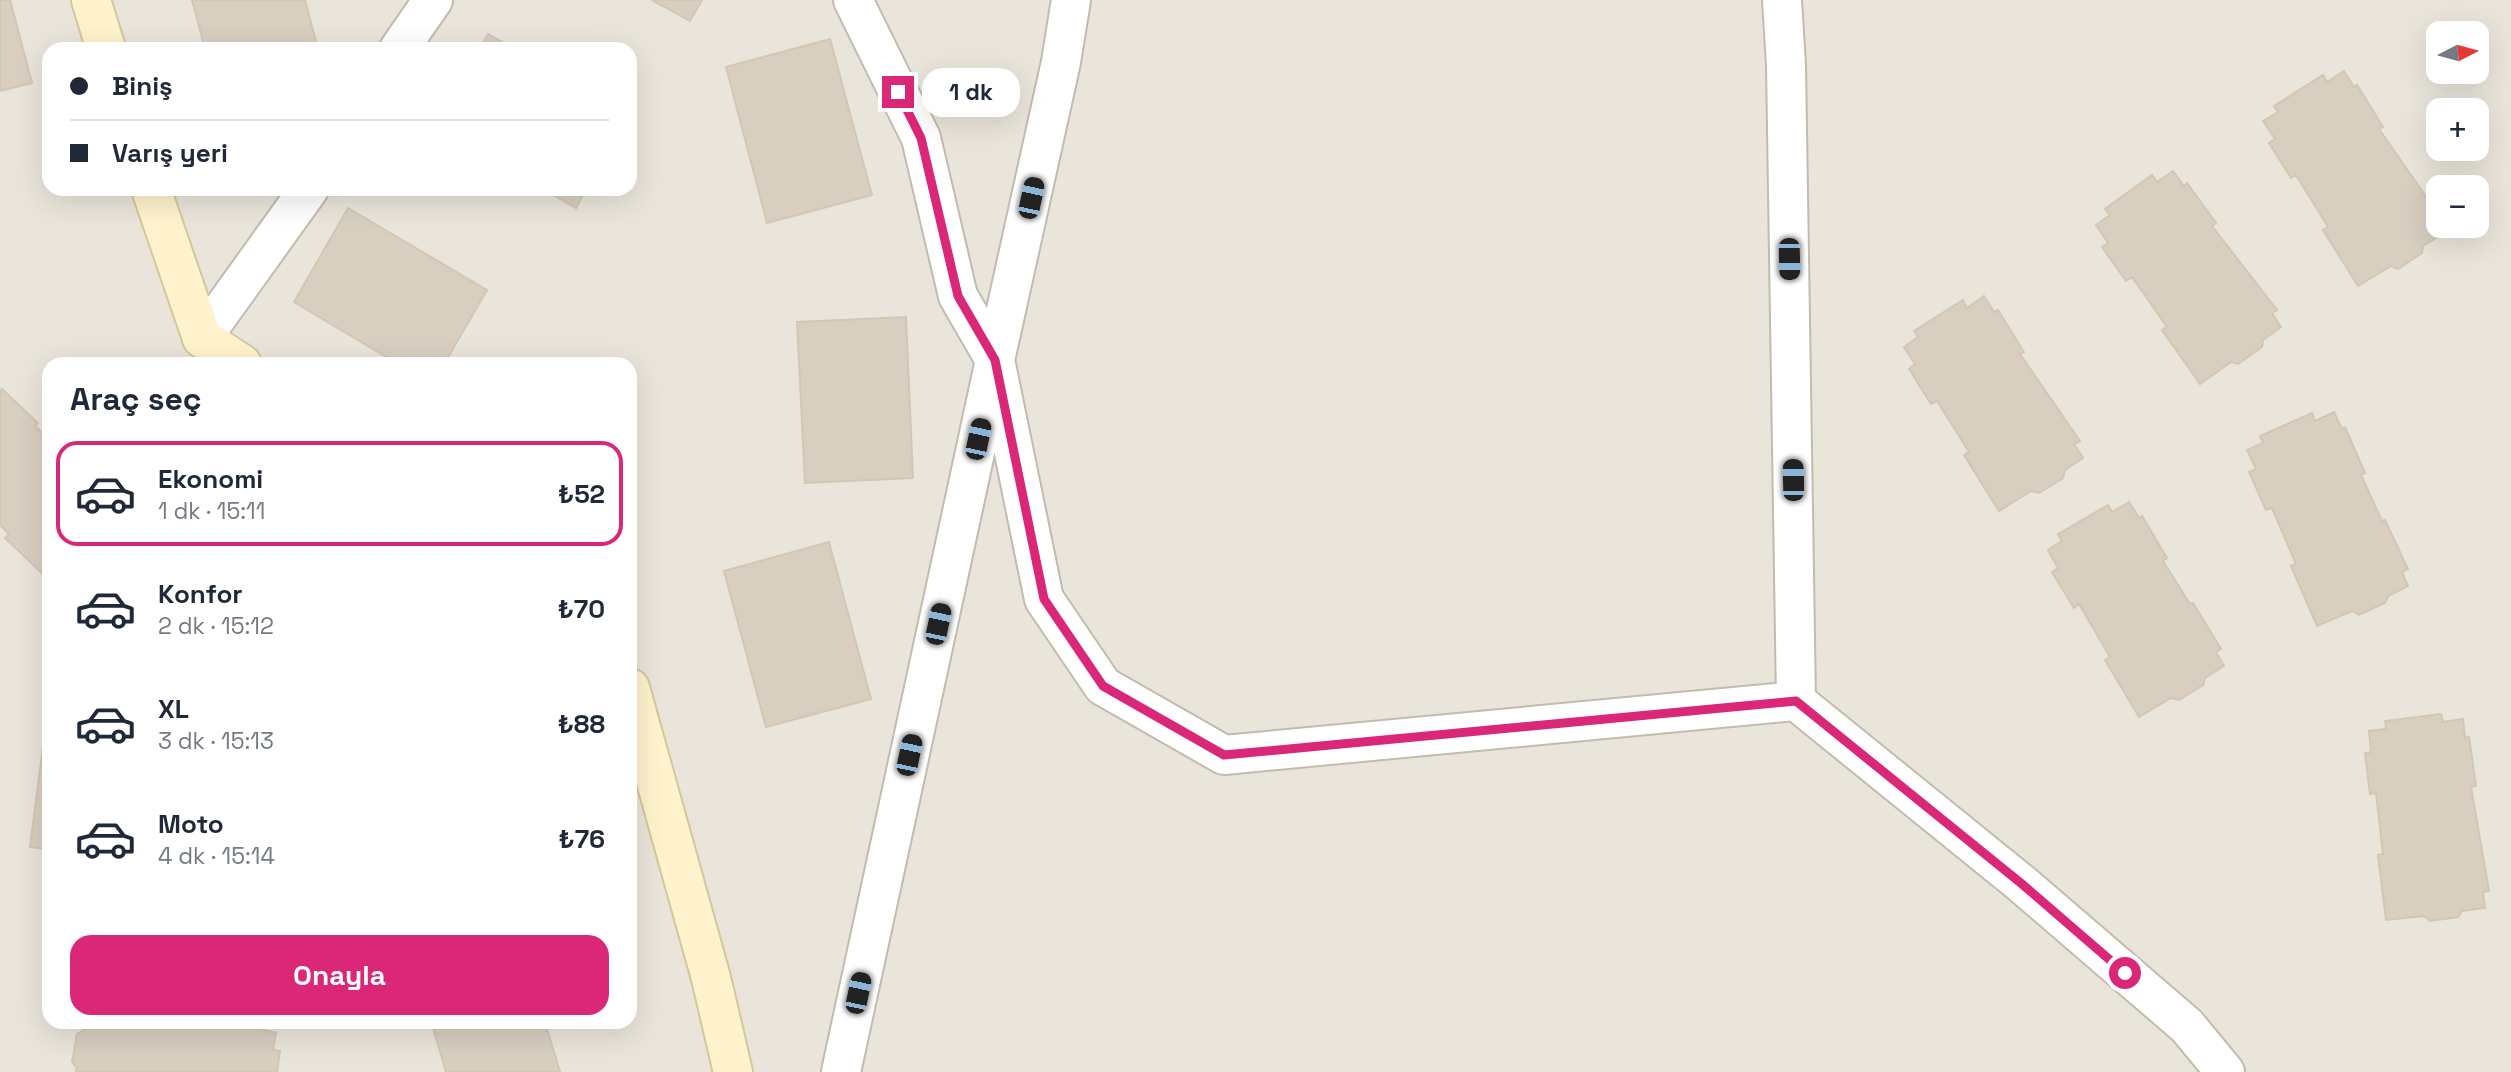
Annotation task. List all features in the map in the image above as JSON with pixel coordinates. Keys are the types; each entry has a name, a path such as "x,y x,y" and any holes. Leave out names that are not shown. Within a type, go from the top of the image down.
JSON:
{"street":[{"path":"91,0 104,42"},
{"path":"404,42 433,0"},
{"path":"853,0 921,138 958,296 995,360 1044,599 1103,686 1224,755 1796,701 2022,884 2187,1026 2225,1072"},
{"path":"841,1072 1061,62 1071,0"},
{"path":"1782,0 1786,65 1796,701"},
{"path":"153,196 202,338 231,357"},
{"path":"202,338 304,196"},
{"path":"637,713 711,978 733,1072"}],"shaded area":[{"path":"0,0 2511,0 2511,1072 0,1072"}],"building":[{"path":"0,0 10,0 32,83 0,91"},
{"path":"192,0 305,0 316,42 203,42"},
{"path":"652,0 702,0 690,21"},
{"path":"488,34 502,42 483,42"},
{"path":"830,39 872,195 767,223 726,67"},
{"path":"2344,71 2354,87 2357,85 2383,127 2379,129 2426,197 2426,238 2436,238 2423,246 2422,253 2398,269 2391,266 2358,286 2323,230 2328,227 2296,175 2291,178 2269,143 2275,139 2263,121 2278,112 2274,106 2323,75 2327,82"},
{"path":"2173,171 2184,186 2187,183 2216,223 2212,226 2277,310 2272,313 2281,327 2263,340 2262,347 2238,364 2231,362 2200,384 2162,330 2167,327 2132,277 2126,281 2102,247 2108,243 2096,225 2110,215 2105,209 2152,175 2157,182"},
{"path":"555,196 582,196 576,208"},
{"path":"348,208 487,290 448,357 386,357 294,302"},
{"path":"1984,296 1994,312 1998,310 2024,352 2020,354 2080,441 2074,444 2083,458 2065,470 2063,478 2039,493 2031,491 1999,511 1964,455 1969,452 1937,401 1931,404 1909,369 1915,364 1904,347 1918,337 1914,331 1963,300 1967,308"},
{"path":"906,317 913,478 805,483 797,322"},
{"path":"2,389 38,423 35,426 42,433 42,573 5,538 9,534 0,525"},
{"path":"2334,412 2342,429 2345,427 2365,473 2361,475 2408,569 2402,572 2408,586 2388,596 2385,603 2359,615 2352,611 2317,626 2291,566 2296,564 2272,508 2266,510 2249,472 2256,469 2247,450 2263,443 2260,436 2312,413 2315,421"},
{"path":"2129,502 2139,518 2142,516 2167,558 2163,561 2221,649 2216,652 2224,666 2205,678 2203,685 2179,700 2171,698 2139,717 2105,660 2110,657 2079,604 2074,608 2052,572 2058,568 2048,550 2062,541 2058,534 2108,505 2112,512"},
{"path":"829,542 871,699 766,727 724,571"},
{"path":"2441,714 2443,722 2463,719 2465,738 2469,737 2476,786 2471,787 2489,891 2483,892 2485,908 2462,911 2458,917 2430,921 2424,916 2386,920 2378,855 2383,854 2376,793 2370,794 2365,753 2371,752 2369,731 2386,729 2385,721"},
{"path":"42,754 42,849 30,847"},
{"path":"259,1029 276,1033 273,1050 280,1051 277,1072 76,1072 77,1068 72,1062 77,1034 84,1030"},
{"path":"433,1029 547,1029 560,1072 446,1072"}],"route":[{"path":"898,92 921,138 958,296 995,360 1044,599 1103,686 1224,755 1796,701 2022,884 2125,973"}]}
